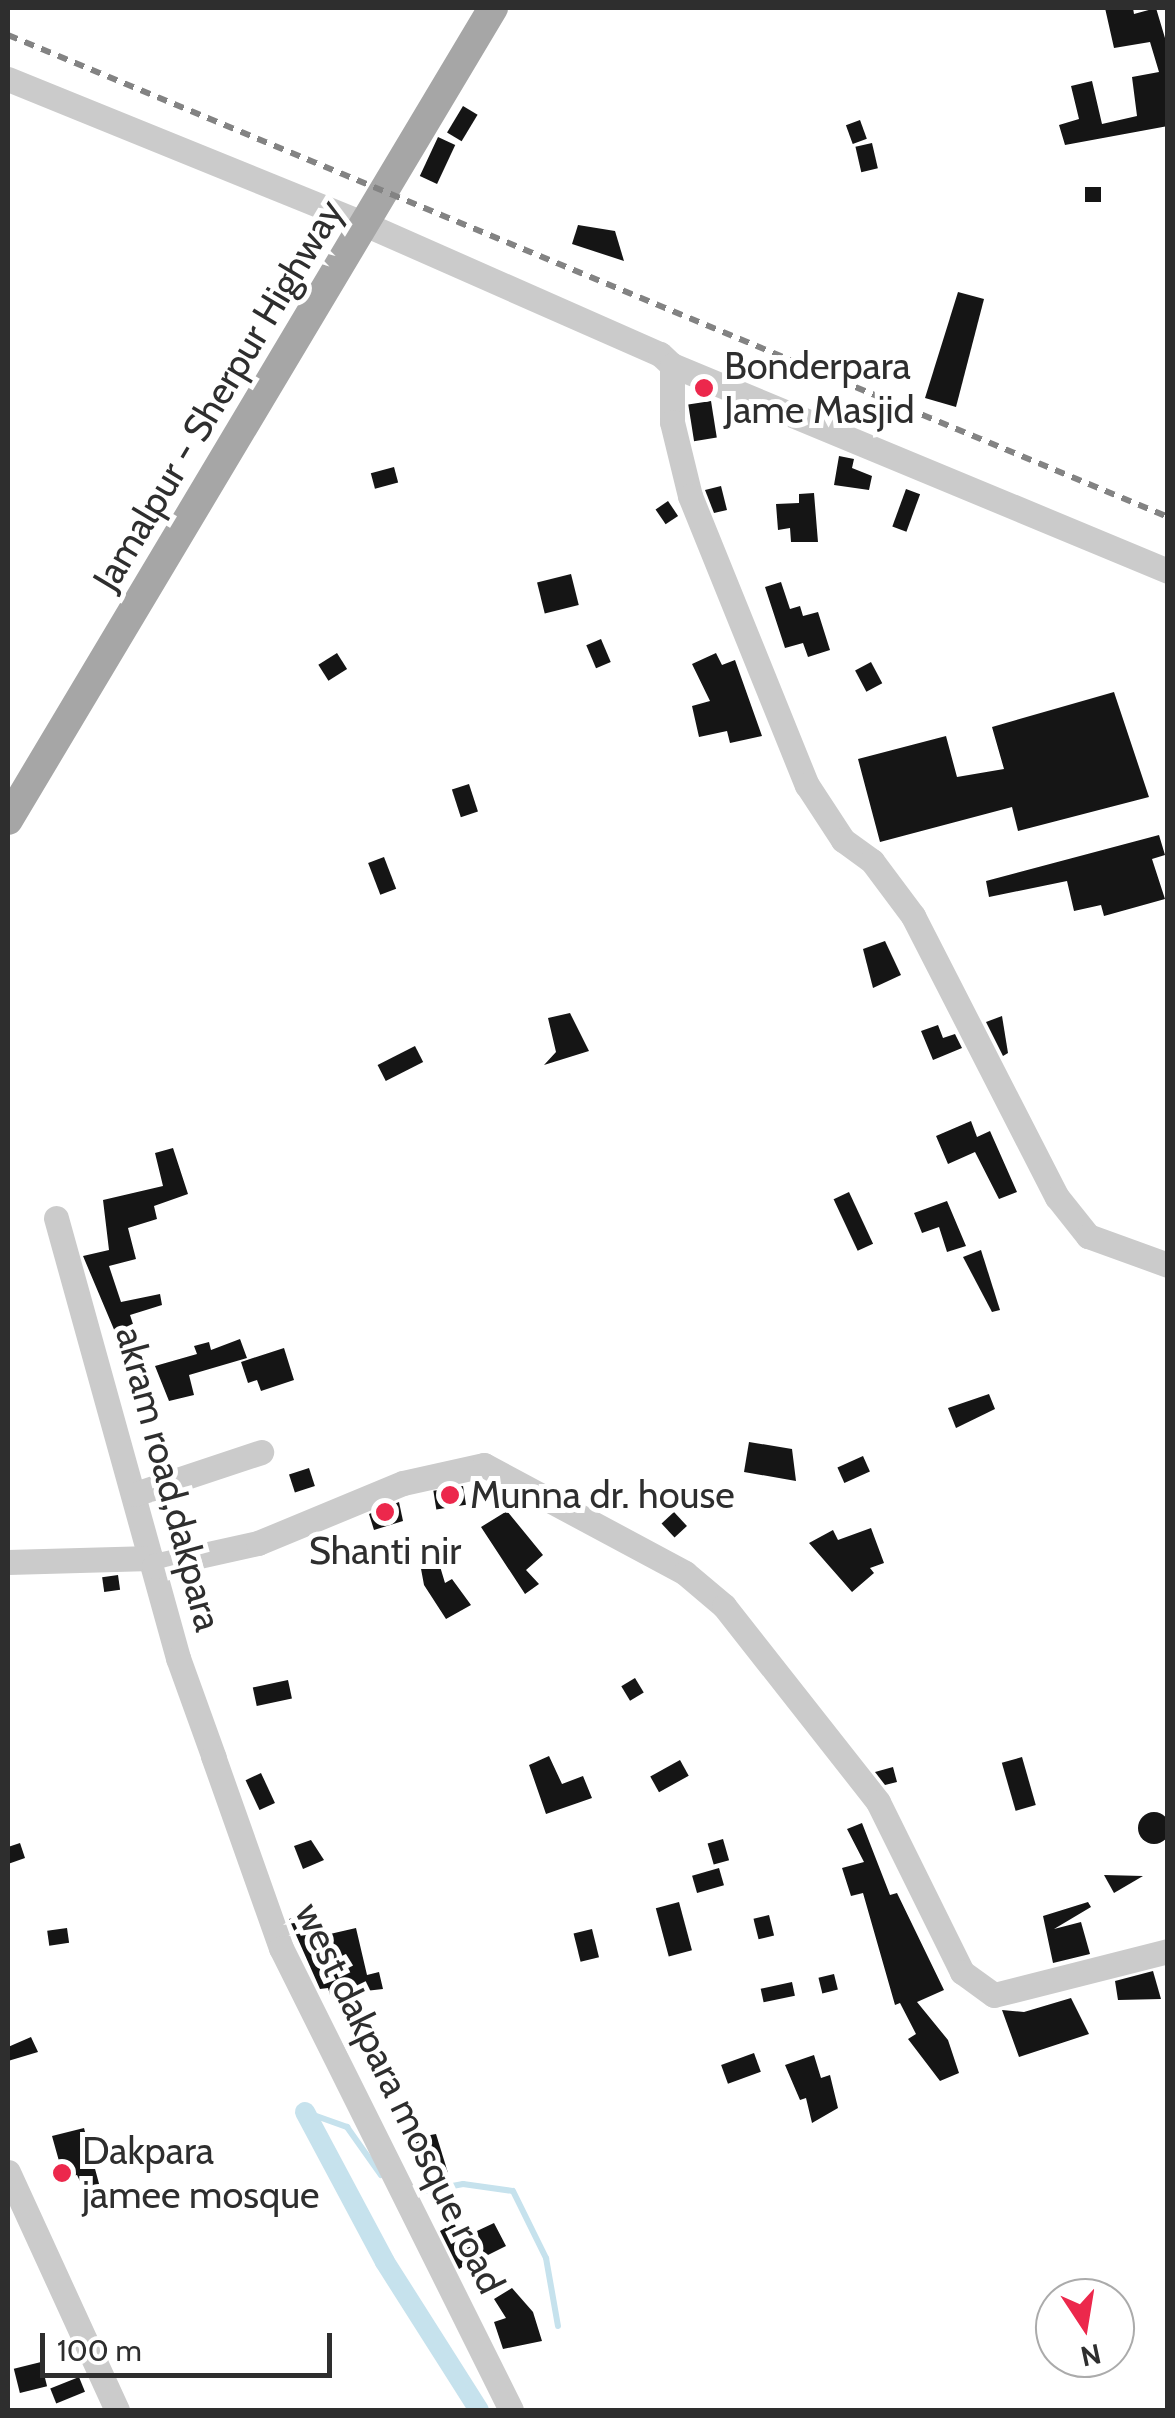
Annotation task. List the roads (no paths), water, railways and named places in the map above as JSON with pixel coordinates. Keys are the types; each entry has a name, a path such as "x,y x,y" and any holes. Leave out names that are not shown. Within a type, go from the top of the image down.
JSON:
{"main road":[{"name":"Jamalpur - Sherpur Highway","path":"8,820 368,225 492,8"}],"street":[{"path":"8,79 368,225 672,366 1168,571"},
{"path":"672,366 672,422 690,496 807,785 843,840 872,862 913,916 1057,1197 1088,1236 1168,1266"},
{"name":"akram road,dakpara","path":"56,1218 152,1562 213,1757"},
{"path":"135,1494 261,1452"},
{"path":"8,1562 152,1562 258,1543 454,1467 484,1465 606,1535 685,1573 724,1606 878,1802 962,1972 994,1995 1018,1993 1168,1951"},
{"name":"west dakpara mosque road","path":"213,1757 280,1948 511,2410"},
{"path":"8,2172 117,2410"}],"waterway":[{"path":"305,2112 347,2127 381,2175"},
{"path":"305,2112 385,2262 479,2410"},
{"path":"414,2193 463,2184 513,2191 546,2258 558,2326"}],"railway":[{"path":"8,35 1168,517"}],"place":[{"name":"Bonderpara Jame Masjid","path":"704,388"},
{"name":"Munna dr. house","path":"450,1495"},
{"name":"Shanti nir","path":"385,1512"},
{"name":"Dakpara jamee mosque","path":"62,2173"}]}
